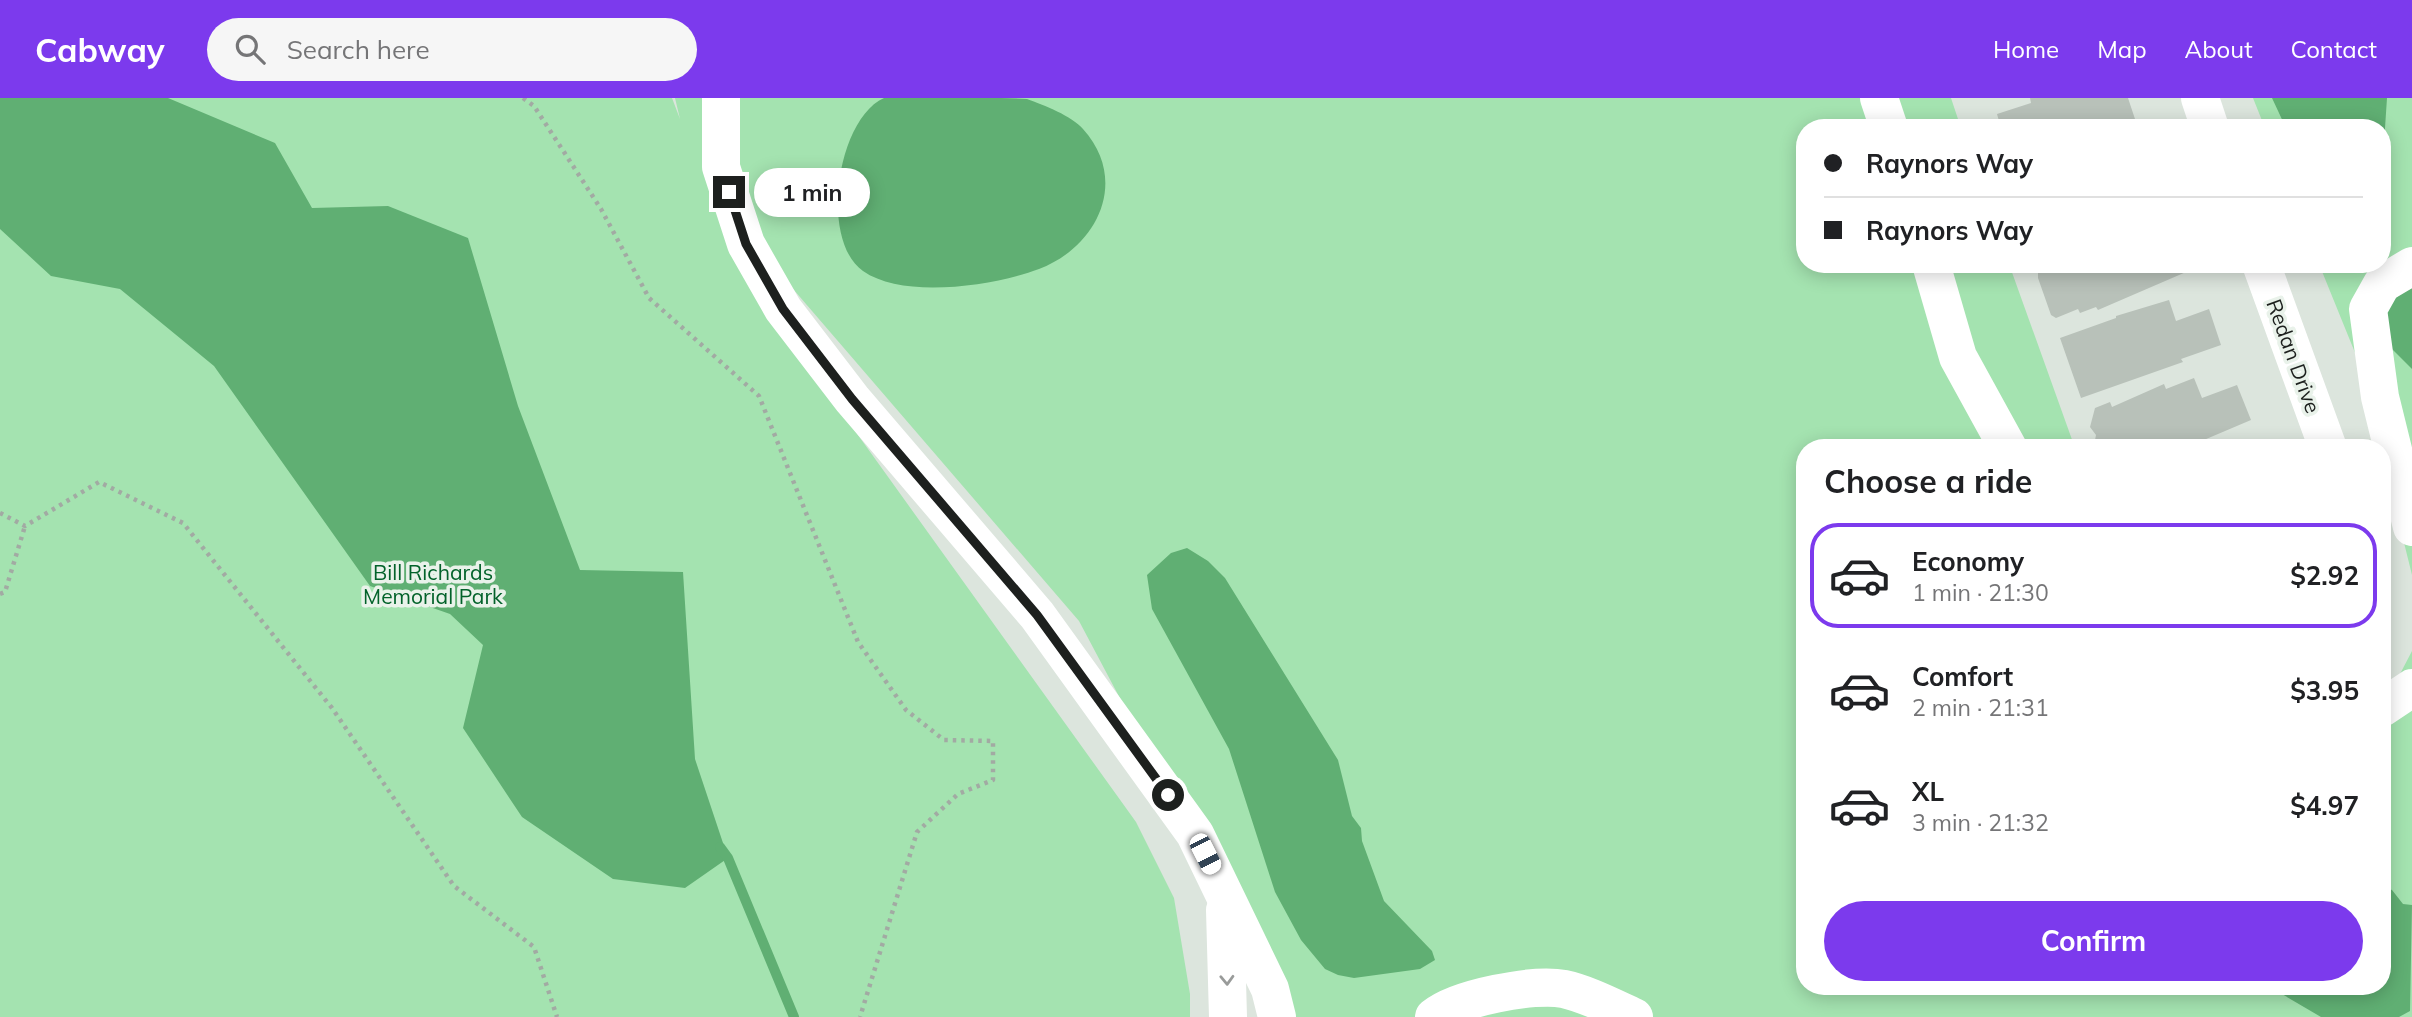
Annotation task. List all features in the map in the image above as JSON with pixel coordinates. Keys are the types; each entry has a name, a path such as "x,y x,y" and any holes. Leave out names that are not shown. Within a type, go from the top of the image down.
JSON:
{"street":[{"path":"721,98 721,167 746,244 783,309 852,399 1037,615 1195,834 1270,989 1277,1017"},
{"path":"1878,98 1886,119"},
{"path":"2200,98 2207,119"},
{"path":"2390,439 2380,397 2368,309 2382,284 2412,266"},
{"path":"1934,273 1958,357 2003,439"},
{"name":"Redan Drive","path":"2264,273 2325,439"},
{"path":"2391,442 2412,527"},
{"path":"2391,702 2412,688"},
{"path":"1225,894 1228,1017"},
{"path":"1434,1017 1444,1009 1500,992 1562,989 1634,1017"}],"path":[{"path":"523,98 534,106 601,209 649,298 759,397 858,642 906,710 944,740 993,741 993,780 958,794 917,832 860,1017"},
{"path":"0,594 5,592 25,526 99,481 183,523 332,708 454,886 534,947 557,1017"},
{"path":"0,513 25,526"}],"green space":[{"name":"Bill Richards Memorial Park","path":"0,98 672,98 680,119 675,98 1951,98 1958,119 1796,119 1796,273 2012,273 2072,439 1796,439 1796,995 2391,995 2391,682 2400,674 2412,651 2412,1017 1281,1017 1272,985 1079,621 719,203 766,307 1136,822 1174,898 1190,994 1190,1017 0,1017"},
{"path":"2253,98 2412,98 2412,575 2391,490 2391,439 2378,439 2360,365 2323,273 2391,273 2391,119 2261,119"}],"shaded area":[{"path":"0,98 168,98 275,143 312,208 388,206 468,238 518,406 580,570 683,572 695,759 728,858 685,888 613,879 522,817 463,728 483,645 450,614 370,586 214,366 120,289 51,276 0,229"},
{"path":"884,98 1027,99 1072,120 1083,129 1097,149 1104,170 1105,190 1091,229 1059,259 1039,269 999,280 950,287 925,287 881,280 863,271 849,256 841,234 839,181 845,154 855,130 868,110"},
{"path":"2272,98 2387,98 2386,119 2282,119"},
{"path":"2412,288 2412,369 2389,346 2378,314 2401,293"},
{"path":"1187,548 1208,561 1225,578 1338,760 1352,816 1361,828 1362,841 1384,901 1432,951 1435,960 1420,969 1354,978 1338,975 1325,969 1301,940 1275,892 1229,749 1152,609 1147,575 1171,553"},
{"path":"2392,890 2403,904 2412,905 2410,1011 2399,1017 2321,1017 2284,995 2391,995"}],"building":[{"path":"2030,98 2128,98 2135,119 1998,119 1997,114 2031,103"},
{"path":"2038,273 2184,273 2098,310 2096,307 2080,313 2078,309 2056,318 2051,315"},
{"path":"2169,300 2176,321 2209,309 2221,345 2181,359 2183,362 2081,398 2060,338 2116,316"},
{"path":"2194,378 2202,398 2237,385 2251,420 2206,439 2095,439 2096,435 2090,427 2095,408 2110,402 2112,407 2164,384 2166,389"}],"waterway":[{"path":"720,847 728,858 794,1017"}],"route":[{"path":"729,192 746,244 783,309 852,399 1037,615 1168,795"}]}
